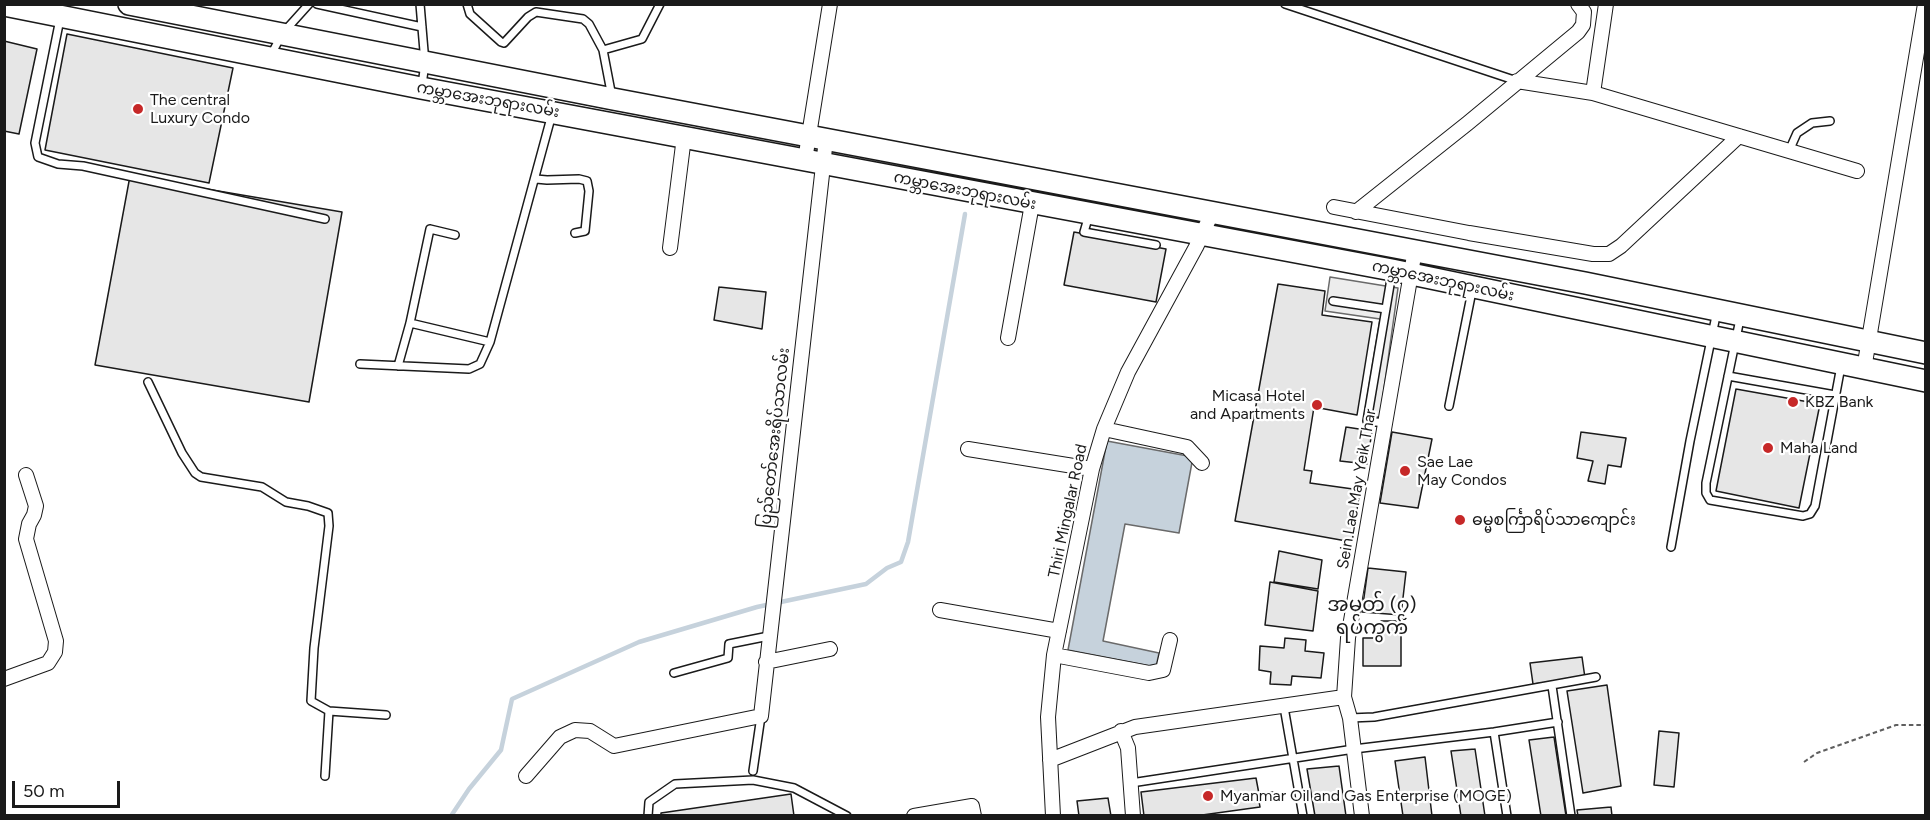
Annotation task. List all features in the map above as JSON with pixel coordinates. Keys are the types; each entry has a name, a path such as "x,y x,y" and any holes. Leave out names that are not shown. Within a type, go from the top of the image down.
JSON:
{"main road":[{"name":"ကမ္ဘာအေးဘုရားလမ်း","path":"129,4 613,99 1415,250 1926,353"},
{"name":"ကမ္ဘာအေးဘုရားလမ်း","path":"4,5 421,88 1401,273 1926,381"},
{"path":"609,123 613,99"}],"street":[{"name":"ပြည်တော်အေးရိပ်သာလမ်း","path":"760,716 830,4"},
{"path":"1356,212 1578,32 1583,25 1584,12 1578,4"},
{"path":"1593,93 1606,4"},
{"path":"1864,369 1924,4"},
{"path":"1517,81 1593,93 1857,171"},
{"path":"1334,207 1593,254 1609,254 1621,246 1739,136"},
{"path":"670,248 684,137"},
{"path":"1008,338 1032,204"},
{"name":"Thiri Mingalar Road","path":"1053,816 1048,717 1054,655 1092,469 1104,429 1128,372 1202,236 1212,213"},
{"name":"Sein Lae May Yeik Thar","path":"1362,816 1350,718 1344,698 1348,638 1385,423 1401,273 1415,250"},
{"path":"1104,429 1187,447 1202,463"},
{"path":"968,449 1092,469"},
{"path":"4,679 48,663 55,652 56,641 26,539 36,506 26,475"},
{"path":"940,610 1059,631"},
{"path":"1054,655 1149,673 1163,670 1170,640"},
{"path":"766,662 830,649"},
{"path":"1050,760 1135,727 1344,698"},
{"path":"526,776 560,737 575,730 590,731 614,746 760,716"},
{"path":"1121,731 1128,748 1133,816"},
{"path":"914,816 972,806 974,816"}],"lane":[{"path":"270,58 282,34 309,4"},
{"path":"316,4 422,27"},
{"path":"420,4 425,63 421,88"},
{"path":"467,4 470,14 501,42 508,40 528,17 536,12 583,19 589,24 603,50 613,99"},
{"path":"603,50 642,39 660,4"},
{"path":"1285,4 1517,81"},
{"path":"61,16 35,143 38,157 58,164 83,166 325,219"},
{"path":"360,364 469,369 480,364 490,342 553,112"},
{"path":"1789,151 1797,134 1812,123 1830,121"},
{"path":"536,179 587,181 589,191 585,231 575,233"},
{"path":"1089,214 1084,232 1156,245"},
{"path":"398,366 410,323 430,229 454,235"},
{"path":"1385,423 1367,421 1386,309 1401,273"},
{"path":"1449,406 1473,288"},
{"path":"1333,301 1386,309"},
{"path":"1671,547 1717,311"},
{"path":"1741,316 1706,493 1710,500 1803,516 1810,514 1815,506 1842,364"},
{"path":"410,323 490,342"},
{"path":"1728,376 1835,395"},
{"path":"148,382 182,453 195,473 201,477 262,486 286,502 328,513 311,701 329,711 386,715"},
{"path":"674,672 728,658 729,644 769,636"},
{"path":"1350,718 1374,717 1596,677"},
{"path":"1552,686 1571,816"},
{"path":"1284,707 1303,816"},
{"path":"325,776 329,711"},
{"path":"753,771 760,716"},
{"path":"1131,783 1354,749 1558,722"},
{"path":"1494,732 1507,816"},
{"path":"648,816 649,802 675,784 753,780 794,788 847,816"}],"path":[{"path":"1804,762 1828,749 1896,725 1926,725"}],"shaded area":[{"path":"1330,277 1398,288 1380,417 1364,416 1380,319 1325,311"},
{"path":"1107,441 1193,457 1179,533 1125,524 1103,641 1159,653 1156,667 1068,650"}],"building":[{"name":"The central Luxury Condo","path":"67,34 233,68 209,183 45,150"},
{"path":"4,41 37,49 19,134 4,131"},
{"path":"130,176 342,212 309,402 95,365"},
{"path":"1074,232 1166,249 1156,302 1064,285"},
{"path":"1278,284 1325,291 1322,315 1372,322 1357,415 1314,407 1304,470 1312,471 1310,483 1360,490 1352,542 1235,521"},
{"path":"719,287 766,292 762,329 714,320"},
{"name":"Maha Land","path":"1736,389 1820,404 1799,508 1716,491"},
{"path":"1346,427 1372,431 1367,464 1340,461"},
{"name":"Sae Lae May Condos","path":"1392,432 1432,439 1418,508 1380,503"},
{"path":"1581,432 1626,438 1621,467 1608,465 1605,484 1588,481 1593,461 1577,458"},
{"path":"1279,551 1322,560 1318,589 1274,582"},
{"path":"1368,568 1406,572 1401,615 1362,612"},
{"path":"1270,582 1318,591 1313,631 1265,625"},
{"path":"1381,621 1401,621 1401,666 1363,666 1363,638 1381,638"},
{"path":"1285,638 1306,640 1305,651 1324,653 1321,678 1292,676 1291,685 1270,684 1271,672 1259,670 1260,646 1284,648"},
{"path":"1582,657 1585,678 1533,684 1530,663"},
{"path":"1607,685 1621,786 1583,793 1567,691"},
{"path":"1659,731 1679,733 1674,787 1654,785"},
{"path":"1554,737 1566,816 1541,816 1529,740"},
{"path":"1475,749 1485,816 1461,816 1451,751"},
{"path":"1425,757 1432,816 1403,816 1395,761"},
{"path":"1339,766 1346,816 1315,816 1307,769"},
{"name":"Myanmar Oil and Gas Enterprise (MOGE)","path":"1256,778 1259,794 1273,792 1274,799 1259,801 1260,807 1195,816 1144,816 1141,792"},
{"path":"791,794 794,816 661,816 661,813"},
{"path":"1108,798 1111,816 1079,816 1077,801"},
{"path":"1611,807 1612,816 1578,816 1577,810"}],"waterway":[{"path":"451,816 469,789 501,750 512,699 639,642 757,607 866,584 887,568 901,562 908,542 965,214"}],"place":[{"name":"The central Luxury Condo","path":"138,109"},
{"name":"KBZ Bank","path":"1793,402"},
{"name":"Micasa Hotel and Apartments","path":"1317,405"},
{"name":"Maha Land","path":"1768,448"},
{"name":"Sae Lae May Condos","path":"1405,471"},
{"name":"ဓမ္မစင်္ကြာရိပ်သာကျောင်း","path":"1460,520"},
{"name":"Myanmar Oil and Gas Enterprise (MOGE)","path":"1208,796"}],"district":[{"name":"အမှတ် (၇) ရပ်ကွက်","path":"1372,616"}]}
